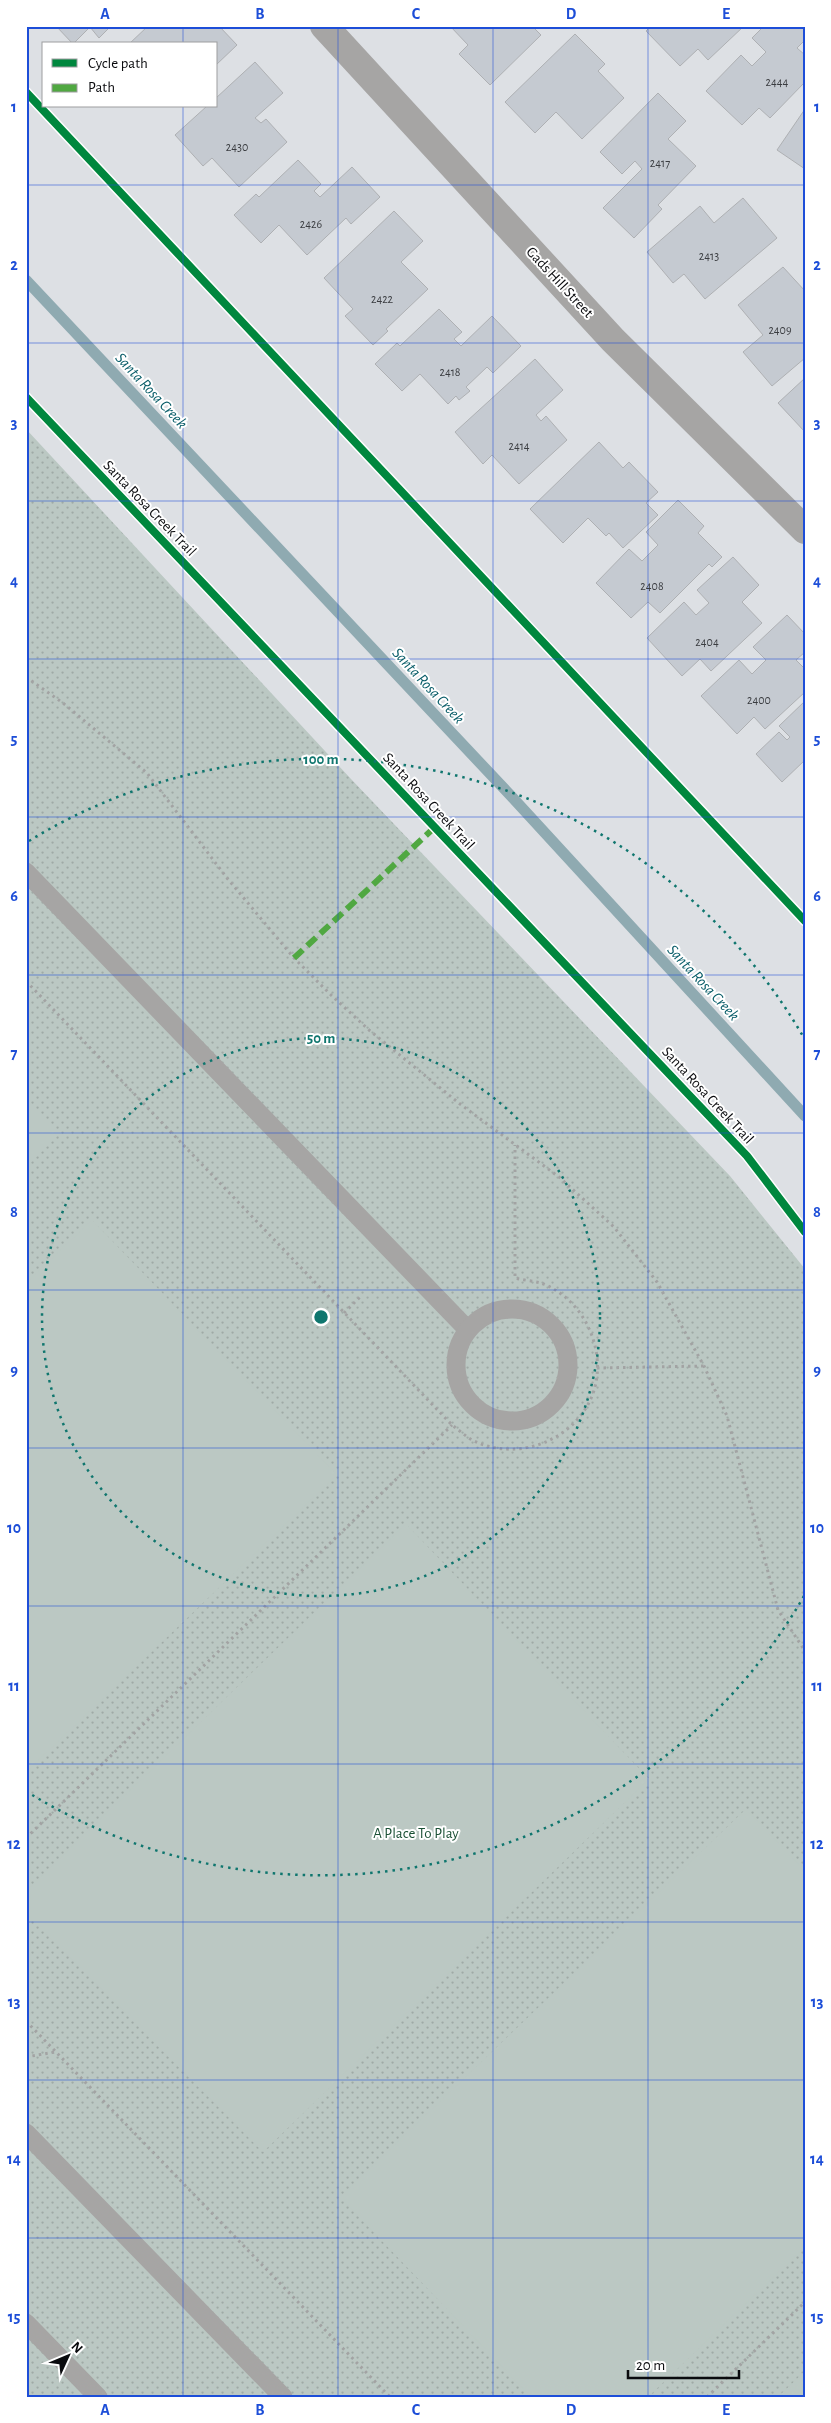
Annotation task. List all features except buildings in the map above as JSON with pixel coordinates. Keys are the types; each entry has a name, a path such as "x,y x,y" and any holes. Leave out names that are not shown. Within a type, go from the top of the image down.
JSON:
{"street":[{"name":"Gads Hill Street","path":"324,26 613,340 805,530"}],"lane":[{"path":"26,872 468,1330"},
{"path":"515,1309 532,1312 548,1321 560,1335 566,1351 568,1369 564,1386 554,1402 541,1413 526,1419 511,1421 496,1419 482,1412 470,1402 461,1389 456,1374 456,1358 460,1343 468,1330 481,1318 497,1310 515,1309"},
{"path":"26,2133 283,2397"},
{"path":"26,2323 98,2397"}],"path":[{"path":"26,677 63,703 147,774 227,878 294,958 331,995 369,1030 460,1104 559,1177 614,1227 657,1282 704,1366 727,1416 778,1610 805,1652"},
{"path":"344,1313 360,1297"},
{"path":"597,1368 704,1366"},
{"path":"26,1838 452,1426"},
{"path":"26,2021 390,2397"},
{"path":"26,2057 55,2052"},
{"path":"707,2397 805,2302"}],"green space":[{"name":"A Place To Play","path":"26,429 351,779 730,1176 805,1269 805,2397 26,2397"},
{"path":"26,1102 59,1134 26,1167"},
{"path":"92,1220 337,1475 26,1772 26,1283"},
{"path":"406,1524 649,1779 263,2152 26,1913 26,1891"},
{"path":"746,1809 805,1871 805,2247 648,2397 531,2397 340,2197"},
{"path":"805,2371 805,2397 778,2397"}],"waterway":[{"name":"Santa Rosa Creek","path":"26,280 512,797 805,1116"}],"marked path":[{"path":"294,958 435,827"}],"cycle path":[{"path":"26,92 805,921"},
{"name":"Santa Rosa Creek Trail","path":"26,397 747,1156 805,1232"}]}
